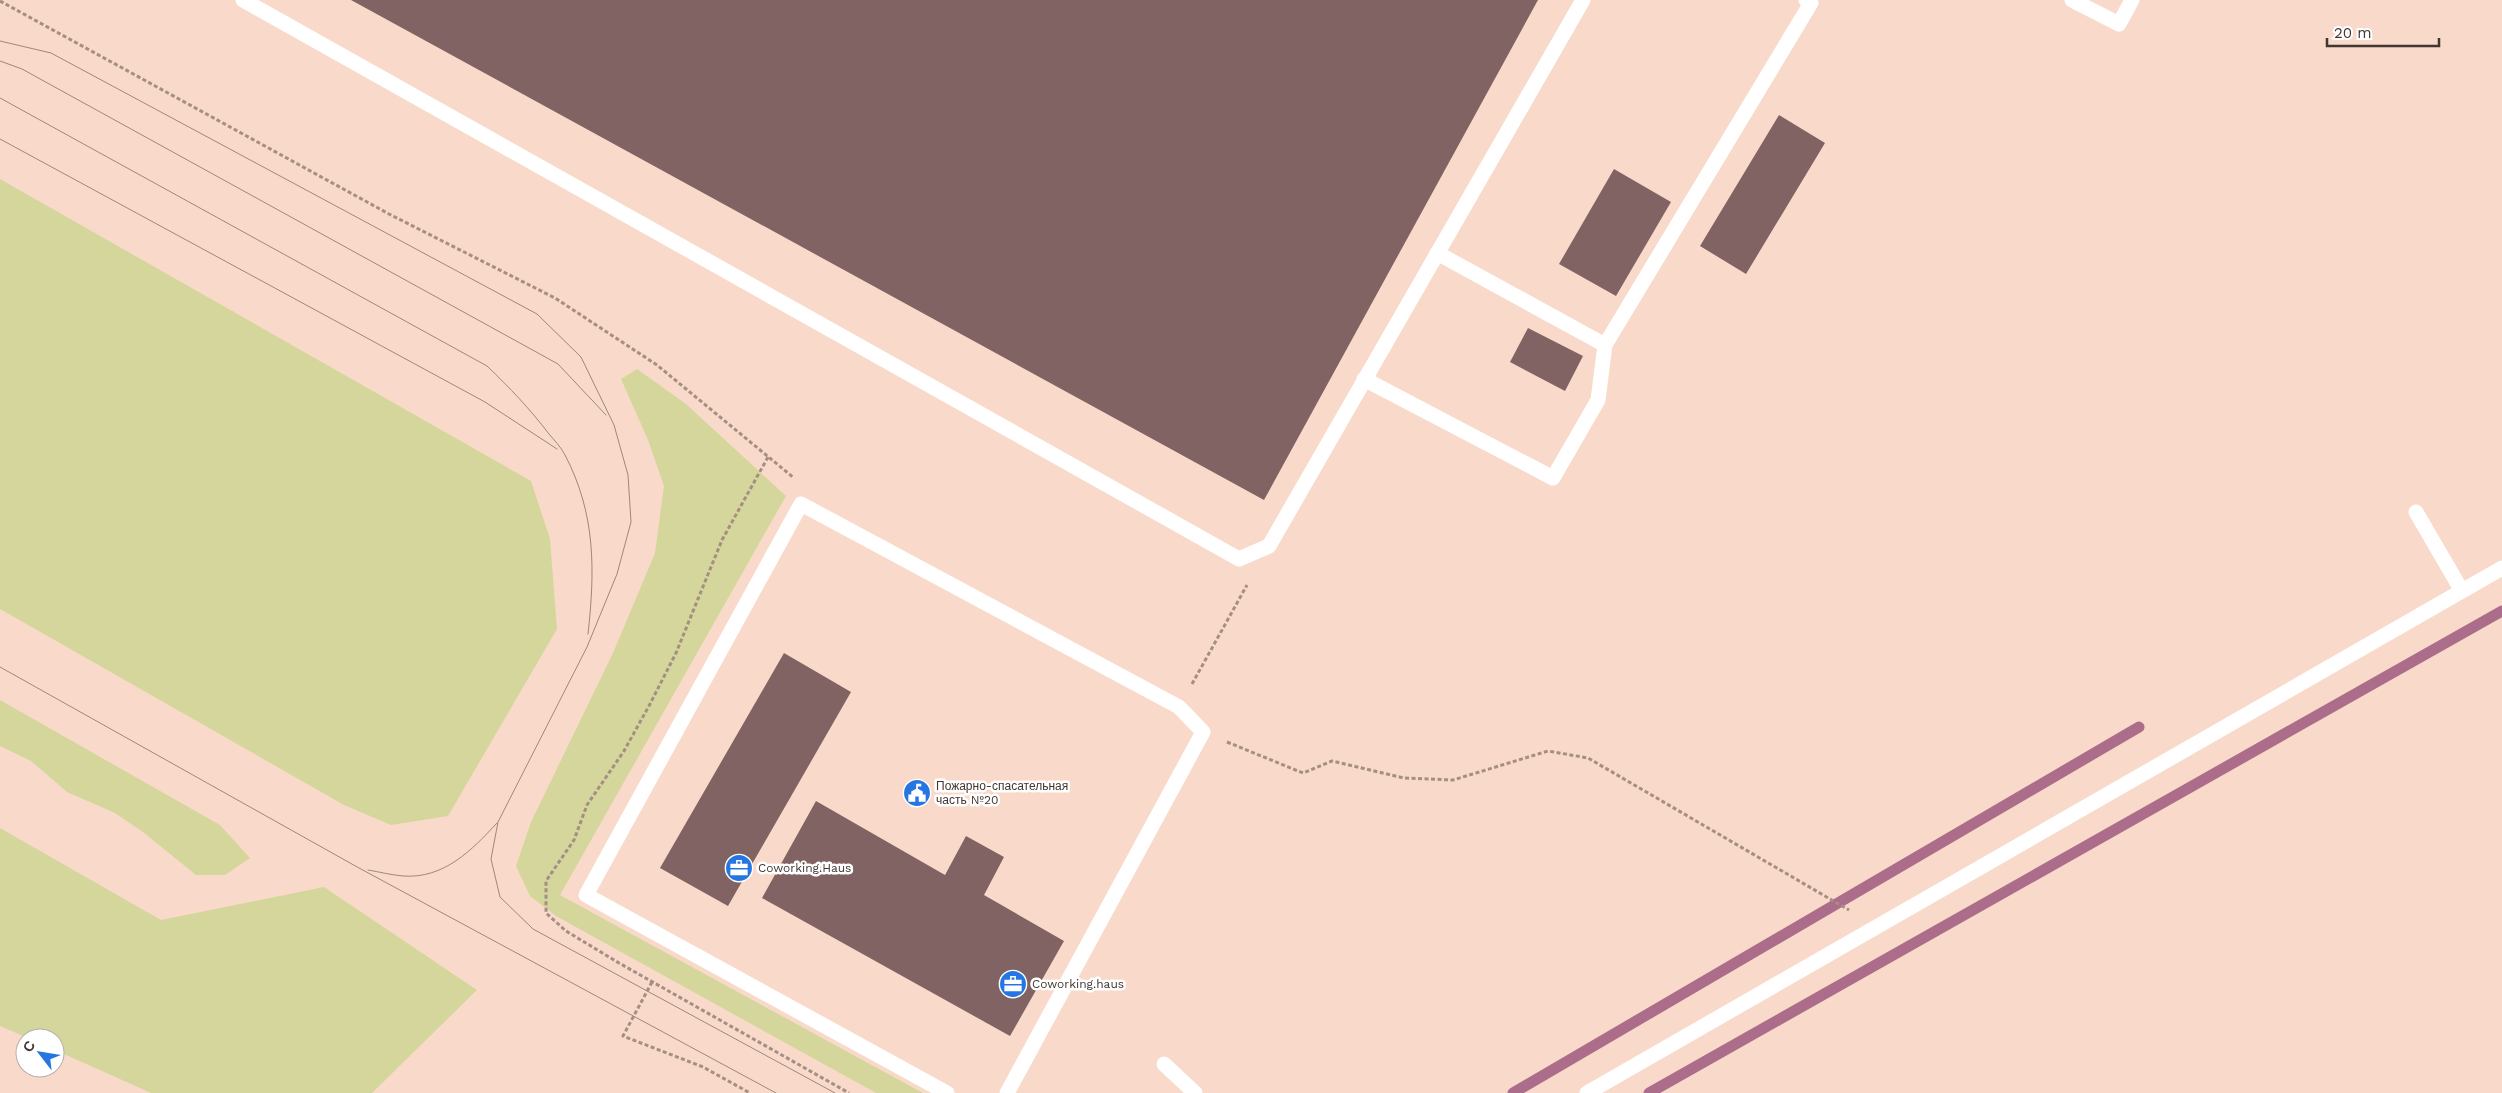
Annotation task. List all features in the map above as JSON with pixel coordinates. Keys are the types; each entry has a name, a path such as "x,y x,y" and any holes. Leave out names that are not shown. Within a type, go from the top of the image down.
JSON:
{"lane":[{"path":"243,0 1239,559 1269,546 1583,0"},
{"path":"1364,379 1553,478 1598,400 1605,345 1811,3 1806,0"},
{"path":"2072,0 2119,24 2132,0"},
{"path":"1437,253 1605,345"},
{"path":"947,1093 586,895 801,504 1179,707 1203,732 1007,1093"},
{"path":"2416,512 2462,591"},
{"path":"1588,1093 2502,568"},
{"path":"1164,1064 1195,1093"}],"path":[{"path":"0,1 389,214 555,298 658,365 786,472"},
{"path":"768,457 722,540 676,653 650,704 624,751 587,805 574,840 546,881 546,914 566,931 652,982 849,1093"},
{"path":"1179,707 1269,546"},
{"path":"1203,732 1303,773 1332,761 1404,778 1453,780 1548,751 1588,758 1876,926"},
{"path":"652,982 623,1036 703,1067 750,1093"}],"green space":[{"path":"0,179 531,481 550,539 557,629 448,816 391,825 344,805 0,609"},
{"path":"637,369 686,404 786,496 560,895 923,1093 876,1093 556,916 530,896 516,866 531,822 613,653 655,553 664,486 648,440 621,379"},
{"path":"0,700 220,825 250,858 225,875 196,875 143,832 115,813 67,792 31,761 0,746"},
{"path":"0,828 161,920 324,887 477,990 372,1093 151,1093 65,1054 65,1028 15,1028 15,1032 0,1026"}],"building":[{"path":"351,0 1538,0 1264,500"},
{"path":"1779,115 1825,143 1746,274 1700,246"},
{"path":"1614,169 1671,202 1616,296 1559,264"},
{"path":"1528,328 1583,356 1565,391 1510,362"},
{"path":"784,653 851,692 728,906 660,868"},
{"path":"816,801 945,875 966,836 1004,857 984,895 1064,941 1010,1036 762,898"}],"waterway":[{"path":"1649,1093 2502,611"},
{"path":"1513,1093 2139,727"}],"tram line":[{"path":"0,41 51,53 537,314 581,357 614,425 628,475 631,522 617,574 587,647 498,822 491,859 500,897 533,929 835,1093"},
{"path":"0,61 22,69 558,364 606,415"},
{"path":"0,98 487,366 527,407 559,446 575,477 583,499 591,543 592,588 588,634"},
{"path":"0,139 485,402 557,449"},
{"path":"0,667 359,868 776,1093"},
{"path":"368,870 403,876 418,876 431,873 456,861 478,843 497,823"}],"place":[{"name":"Пожарно-спасательная часть №20","path":"917,793"},
{"name":"Coworking.Haus","path":"739,868"},
{"name":"Coworking.haus","path":"1013,984"}]}
